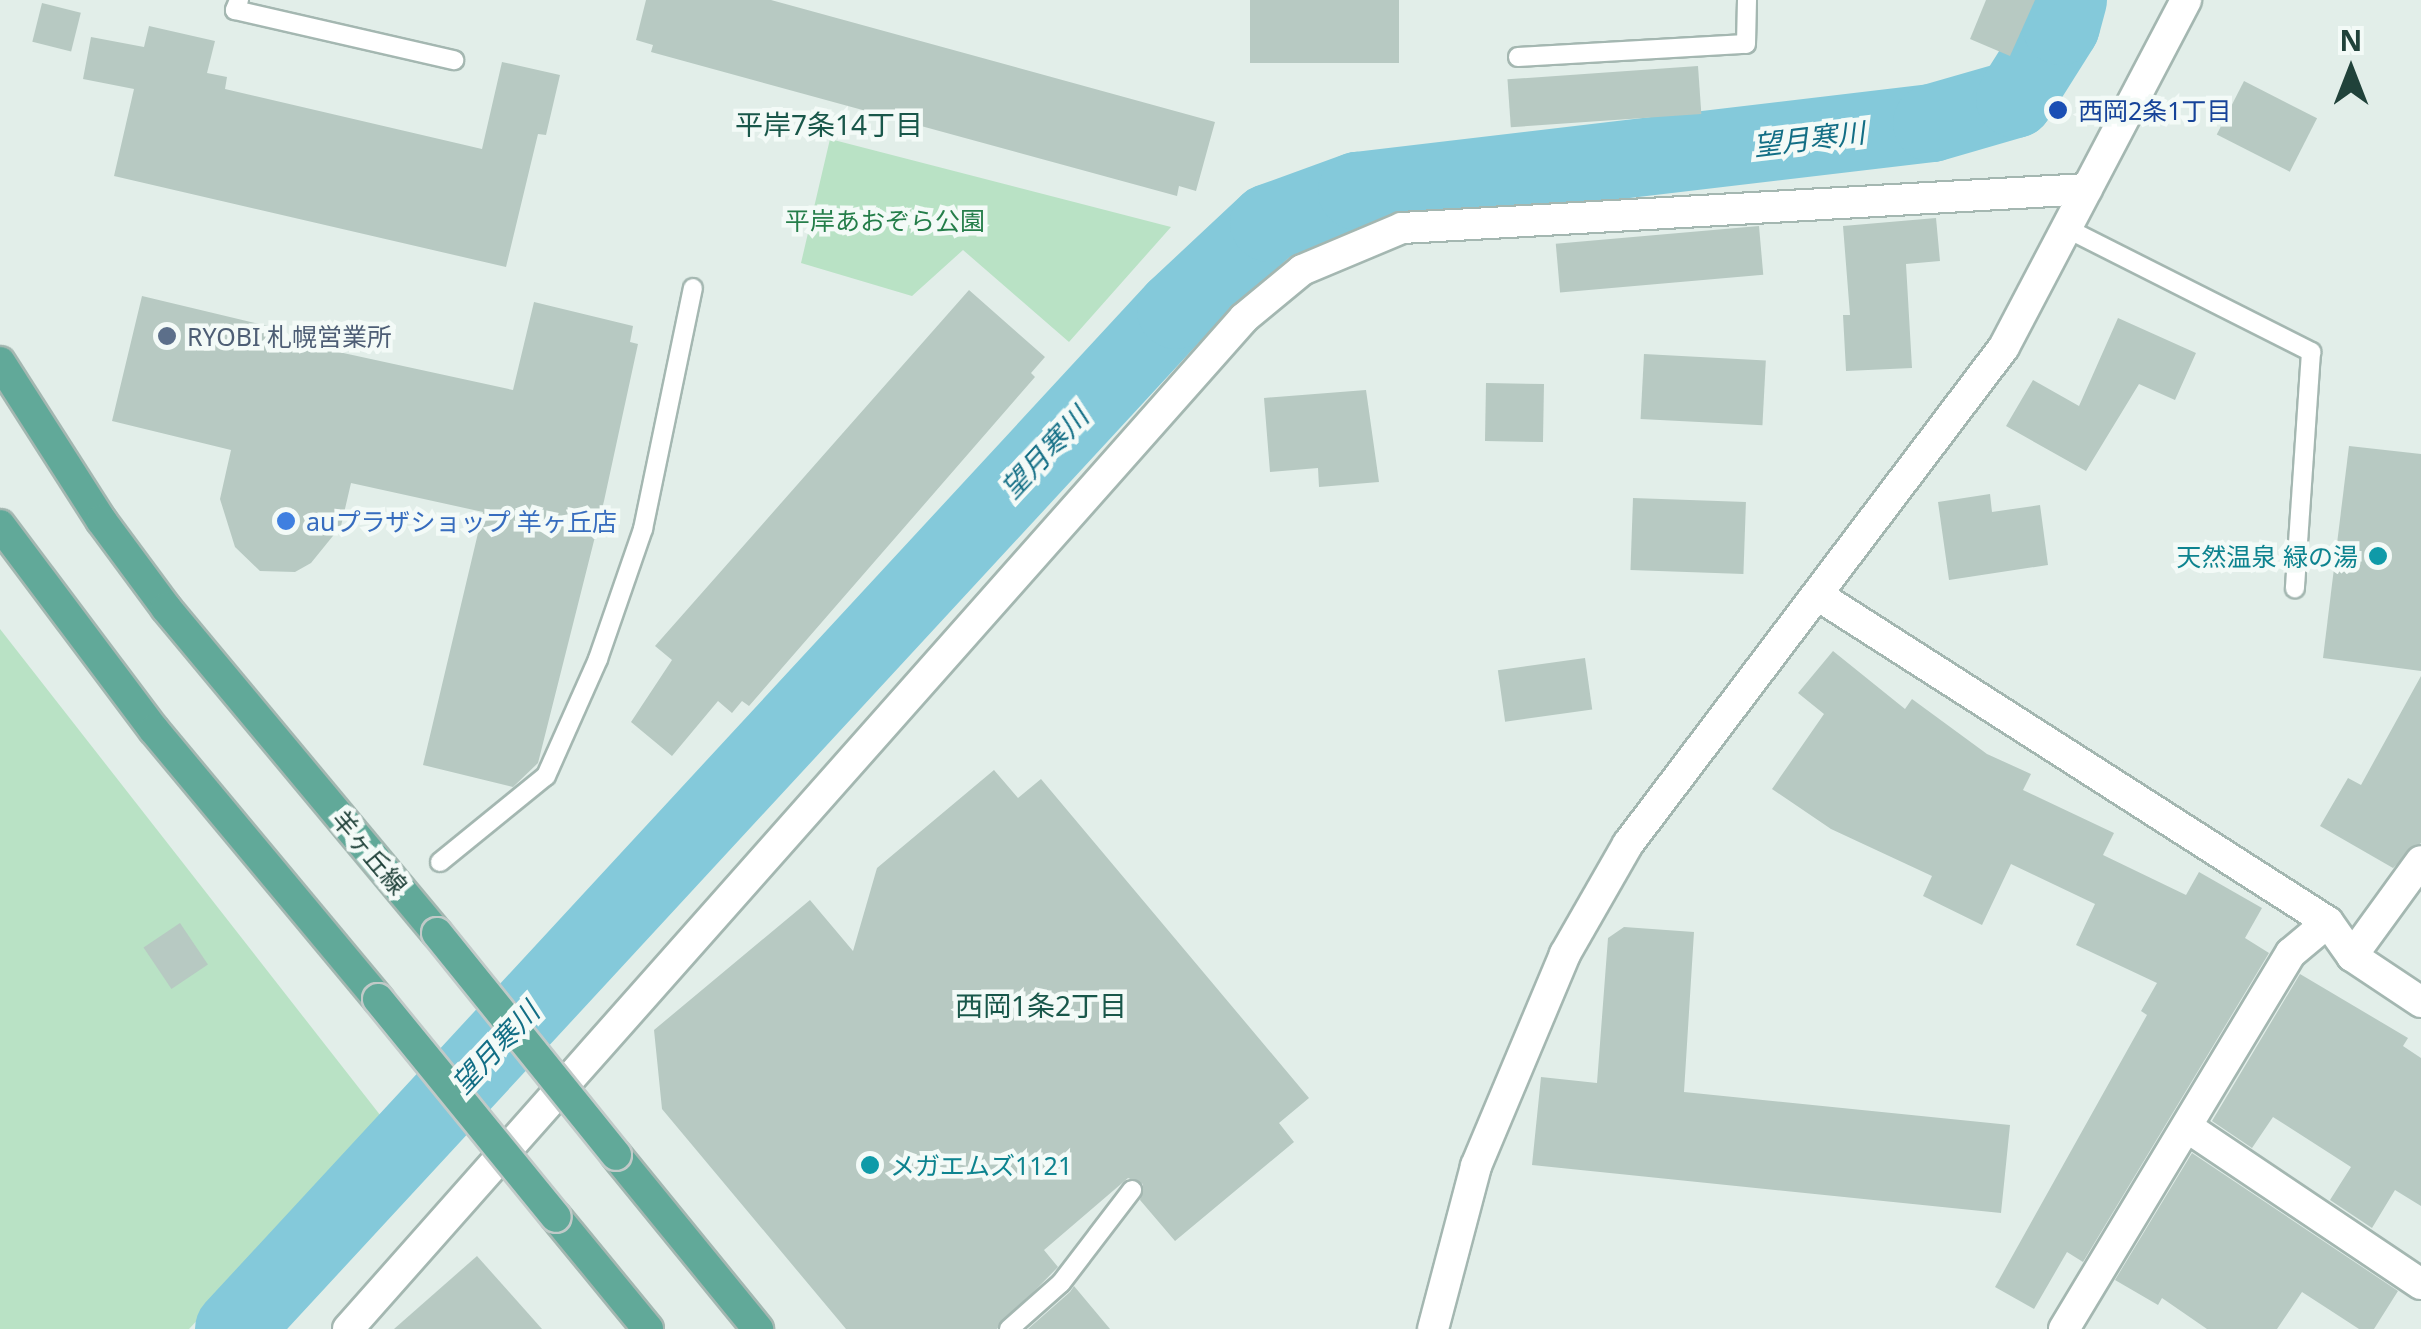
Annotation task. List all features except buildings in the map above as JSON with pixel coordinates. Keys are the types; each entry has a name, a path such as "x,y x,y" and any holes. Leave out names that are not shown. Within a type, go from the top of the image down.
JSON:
{"main road":[{"name":"羊ヶ丘線","path":"0,362 166,608 437,933 758,1329"},
{"path":"0,525 154,730 648,1329"}],"street":[{"path":"1433,1329 1476,1166 1565,954 1628,844 2004,347 2186,0"},
{"path":"348,1329 1244,318 1302,270 1402,228 2086,189"},
{"path":"1819,596 2328,922 2352,956 2421,1002"},
{"path":"2352,956 2421,861"},
{"path":"2064,1329 2190,1129 2291,953 2328,922"},
{"path":"2190,1129 2421,1284"}],"lane":[{"path":"238,0 235,10 454,60"},
{"path":"1518,57 1746,44 1747,0"},
{"path":"2066,228 2311,352 2295,588"},
{"path":"440,862 546,776 554,759 643,529 693,288"},
{"path":"1009,1329 1061,1283 1132,1190"}],"green space":[{"name":"平岸あおぞら公園","path":"830,139 1171,227 1069,342 963,250 912,296 801,263"},
{"path":"0,629 384,1120 189,1329 0,1329"}],"waterway":[{"name":"望月寒川","path":"234,1329 1176,310 1269,223 1357,191 1932,123 2015,99 2061,26 2068,0"}],"place":[{"name":"西岡2条1丁目","path":"2058,110"},
{"name":"RYOBI 札幌営業所","path":"167,336"},
{"name":"auプラザショップ 羊ヶ丘店","path":"286,521"},
{"name":"天然温泉 緑の湯","path":"2378,556"},
{"name":"メガエムズ1121","path":"870,1165"}],"district":[{"name":"平岸7条14丁目","path":"829,124"},
{"name":"西岡1条2丁目","path":"1041,1005"}]}
